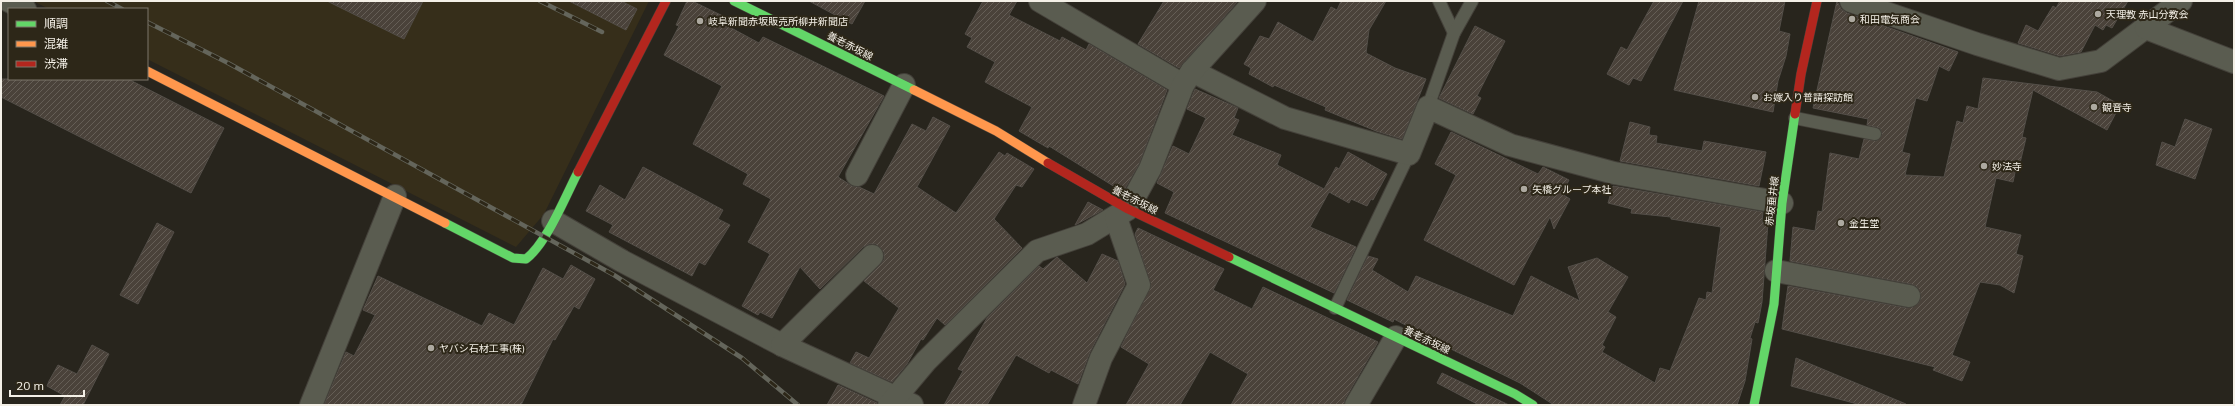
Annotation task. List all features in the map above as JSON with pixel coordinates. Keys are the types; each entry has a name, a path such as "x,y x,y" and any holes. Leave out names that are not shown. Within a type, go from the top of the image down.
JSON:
{"main road":[{"path":"148,72 395,196 514,258 526,259 535,252 552,221 666,1"},
{"name":"養老赤坂線","path":"734,1 996,131 1078,182 1122,213 1335,308 1515,394 1533,405"},
{"name":"赤坂垂井線","path":"1754,405 1774,304 1782,203 1801,74 1817,1"}],"street":[{"path":"9,1 23,8"},
{"path":"1040,1 1188,78 1285,118 1409,154 1428,107 1510,145 1614,173 1782,203"},
{"path":"552,221 622,261 782,345 899,402 926,361 1037,252 1087,234 1122,213 1150,169 1188,78 1255,1"},
{"path":"1850,1 1977,44 2058,69 2101,61 2181,1"},
{"path":"2146,28 2234,62"},
{"path":"856,175 904,85"},
{"path":"311,405 395,196"},
{"path":"1084,405 1101,358 1139,285 1122,213"},
{"path":"782,345 872,256"},
{"path":"1776,272 1908,296"},
{"path":"1356,405 1396,337"}],"lane":[{"path":"1438,1 1454,33"},
{"path":"1428,107 1454,33 1472,1"},
{"path":"1795,118 1875,134"},
{"path":"1335,308 1409,154"}],"shaded area":[{"path":"33,1 649,1 544,214 516,247 148,60 148,8 47,8"}],"building":[{"path":"327,1 423,1 404,39"},
{"path":"569,1 621,1 637,9 626,30"},
{"path":"687,1 692,1 725,17 722,23 759,43 763,37 884,96 838,177 852,186 859,187 874,194 912,124 926,131 933,117 950,126 917,187 956,213 999,152 1005,156 1007,153 1034,169 1022,187 1016,185 994,219 1022,248 945,325 937,318 923,340 921,339 907,364 892,382 850,363 856,352 869,358 899,308 864,281 884,260 884,252 876,244 869,244 863,247 820,289 800,267 772,318 760,312 758,315 742,306 770,254 748,242 771,199 743,184 748,174 693,144 722,86 664,55 679,26 676,25"},
{"path":"809,1 865,1 852,24"},
{"path":"983,1 1017,1 1009,15 1060,41 1062,37 1086,50 1089,44 1167,90 1139,164 1123,192 1049,146 1048,148 1019,131 1032,107 985,82 995,62 967,47 972,38 965,34"},
{"path":"1164,1 1238,1 1179,68 1138,44"},
{"path":"1341,1 1386,1 1369,30 1366,53 1395,68 1426,79 1402,139 1376,131 1325,110 1326,107 1274,85 1273,87 1249,74 1251,68 1244,64 1260,36 1269,39 1278,22 1313,42 1331,7 1337,10"},
{"path":"1654,1 1683,1 1641,81 1633,78 1629,85 1607,74 1621,47 1627,50"},
{"path":"1699,1 1785,1 1779,31 1790,34 1786,56 1778,81 1773,112 1674,90"},
{"path":"1837,1 1841,9 1847,13 1958,52 1949,71 1939,66 1927,101 1916,98 1902,152 1910,154 1905,175 1944,177 1957,121 1963,123 1967,106 1978,109 1983,78 2097,92 2120,105 2107,130 2033,90 2022,137 2026,138 2020,163 2017,163 2013,182 1996,178 1985,227 2021,235 2016,254 2023,256 2014,293 2000,285 1980,282 1952,355 1970,362 1962,381 1933,370 1935,367 1782,329 1788,286 1907,308 1918,304 1921,298 1917,287 1911,284 1790,261 1793,227 1815,231 1818,211 1822,212 1830,153 1859,159 1864,139 1877,141 1882,135 1880,128 1867,125 1868,119 1813,108"},
{"path":"2060,1 2128,1 2112,28 2106,25 2103,30 2095,25 2081,52 2060,56 2018,43 2026,25 2038,31 2053,6 2056,8"},
{"path":"1475,26 1505,41 1477,96 1481,98 1473,114 1439,98"},
{"path":"1,79 130,80 224,128 191,193 1,97"},
{"path":"1195,89 1238,108 1234,118 1239,120 1232,135 1281,155 1277,165 1324,189 1336,167 1339,169 1348,152 1387,174 1373,200 1371,199 1367,206 1351,199 1349,203 1329,192 1310,227 1356,247 1334,293 1165,213 1174,192 1157,183 1173,146 1189,154 1206,118 1187,109"},
{"path":"2185,119 2212,129 2195,179 2156,165 2162,142 2175,147"},
{"path":"1630,122 1650,127 1649,135 1657,136 1656,143 1702,151 1704,141 1766,152 1759,186 1620,161"},
{"path":"1451,132 1538,174 1543,167 1569,180 1562,194 1570,199 1554,229 1550,217 1514,285 1424,240 1456,175 1435,164"},
{"path":"643,167 723,210 718,219 730,225 705,265 699,262 692,276 609,232 613,225 586,211 600,185 625,200"},
{"path":"1613,186 1763,212 1762,222 1768,223 1762,302 1758,323 1755,322 1750,338 1752,339 1745,381 1737,405 1554,405 1520,383 1394,319 1393,322 1347,300 1368,256 1378,259 1372,270 1408,292 1416,276 1513,316 1531,276 1580,301 1568,267 1597,258 1628,277 1608,312 1616,317 1602,345 1605,347 1602,352 1655,383 1660,368 1670,371 1699,298 1706,300 1707,292 1712,293 1721,227 1671,219 1671,217 1631,213 1632,209 1608,203"},
{"path":"1088,202 1103,210 1075,225"},
{"path":"157,223 174,232 138,304 120,295"},
{"path":"1138,228 1224,269 1213,290 1252,309 1263,287 1378,342 1345,399 1344,405 1231,405 1248,374 1210,352 1180,405 1126,405 1149,364 1121,347 1151,286 1135,234"},
{"path":"1102,254 1118,261 1125,284 1090,352 1078,384 1051,370 1049,373 1016,355 987,405 944,405 963,371 958,369 987,318 1039,266 1043,269 1057,257 1087,283"},
{"name":"ヤバシ石材工事(株)","path":"571,265 595,279 579,309 574,306 555,340 553,339 521,405 324,405 346,352 354,356 375,315 363,310 378,276 482,326 489,313 514,325 543,268 563,279"},
{"path":"92,345 109,354 83,405 60,405 65,396 47,386 49,381 58,365 77,374"},
{"path":"1796,358 1906,404 1861,405 1791,386"},
{"path":"1442,373 1509,405 1479,405 1437,383"},
{"path":"838,385 877,403 877,405 827,405"}],"railway":[{"path":"107,1 120,8"},
{"path":"540,1 602,32"},
{"path":"148,23 228,63 614,275 742,358 798,405"}],"traffic: fast":[{"path":"734,1 914,90"},
{"path":"1754,405 1774,304 1782,203 1795,114"},
{"path":"445,223 513,258 526,259 534,252 548,231 578,172"},
{"path":"1229,257 1515,394 1533,405"}],"traffic: slow":[{"path":"148,72 445,223"},
{"path":"914,90 996,131 1048,163"}],"traffic: jam":[{"path":"578,172 666,1"},
{"path":"1795,114 1801,74 1817,1"},
{"path":"1048,163 1128,209 1229,257"}],"place":[{"name":"天理教 赤山分教会","path":"2098,14"},
{"name":"和田電気商会","path":"1852,19"},
{"name":"岐阜新聞赤坂販売所柳井新聞店","path":"700,21"},
{"name":"お嫁入り普請探訪館","path":"1755,97"},
{"name":"観音寺","path":"2094,107"},
{"name":"妙法寺","path":"1984,166"},
{"name":"矢橋グループ本社","path":"1524,189"},
{"name":"金生堂","path":"1841,223"},
{"name":"ヤバシ石材工事(株)","path":"431,348"}]}
